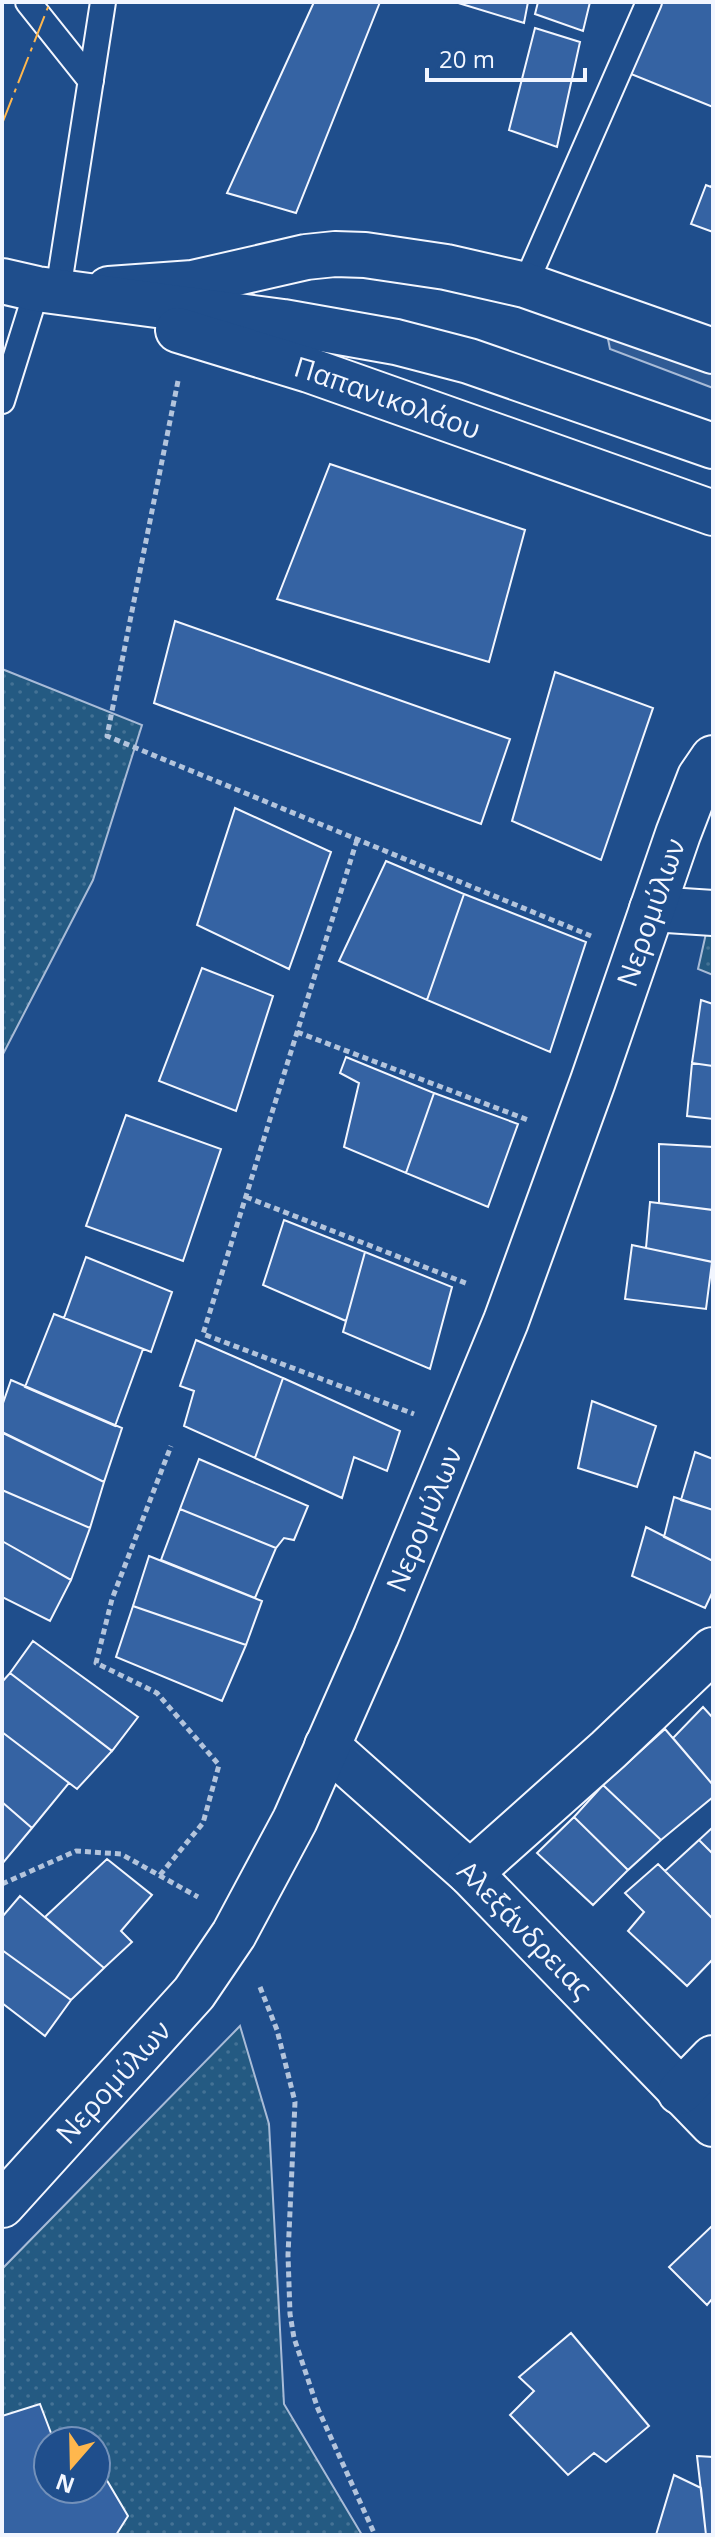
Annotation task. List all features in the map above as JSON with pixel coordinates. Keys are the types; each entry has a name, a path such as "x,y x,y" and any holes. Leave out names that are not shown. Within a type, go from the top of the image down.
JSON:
{"street":[{"path":"32,287 131,289 193,283 306,257 365,255 446,267 525,285 713,351"},
{"name":"Παπανικολάου","path":"32,287 323,374 713,513"},
{"name":"Παπανικολάου","path":"32,287 283,322 408,345 496,369 713,446"},
{"name":"Νερομύλων","path":"2,2205 178,2012 211,1971 295,1820 376,1636 513,1302 700,777 713,758"},
{"path":"652,909 713,913"},
{"path":"470,1873 608,1750 713,1650"},
{"name":"Αλεξάνδρειας","path":"327,1746 470,1873 713,2124"},
{"path":"680,2092 713,2058"}],"lane":[{"path":"28,2 91,81"},
{"path":"2,401 91,81 103,2"},
{"path":"525,285 649,2"}],"path":[{"path":"188,333 107,736 637,955"},
{"path":"357,840 203,1334 461,1432"},
{"path":"297,1032 573,1137"},
{"path":"246,1197 513,1302"},
{"path":"160,1875 203,1823 219,1765 157,1693 96,1663 112,1599 171,1446"},
{"path":"2,1884 76,1851 121,1854 200,1898 234,1934 277,2030 295,2102 288,2255 294,2338 318,2409 375,2535"}],"shaded area":[{"path":"607,334 713,357 713,388 610,349"},
{"path":"2,669 142,725 93,880 2,1056"},
{"path":"709,920 713,920 713,975 698,969"},
{"path":"240,2026 269,2124 284,2404 362,2535 2,2535 2,2269"}],"building":[{"path":"314,2 380,2 296,213 227,193"},
{"path":"455,2 528,2 524,23"},
{"path":"538,2 590,2 583,31 535,14"},
{"path":"653,2 713,2 713,107 621,70"},
{"path":"535,28 580,42 557,147 509,130"},
{"path":"713,183 713,232 691,224 706,185 711,187"},
{"path":"330,464 525,530 489,662 277,599"},
{"path":"175,621 510,739 481,824 154,703"},
{"path":"555,672 653,708 601,860 512,821"},
{"path":"235,808 331,852 289,969 197,925"},
{"path":"386,861 464,894 427,1000 339,961"},
{"path":"464,894 586,942 550,1052 427,1000"},
{"path":"202,968 273,996 236,1111 159,1081"},
{"path":"701,1000 713,1004 713,1066 692,1063"},
{"path":"346,1057 434,1093 406,1173 344,1147 359,1083 340,1073"},
{"path":"692,1063 713,1066 713,1119 687,1116"},
{"path":"434,1093 518,1124 488,1207 406,1173"},
{"path":"126,1115 221,1149 183,1261 86,1226"},
{"path":"659,1144 713,1147 713,1210 659,1203"},
{"path":"650,1202 713,1210 713,1262 646,1248"},
{"path":"284,1220 365,1252 346,1321 263,1285"},
{"path":"632,1245 712,1262 706,1309 625,1299"},
{"path":"365,1252 452,1287 430,1369 343,1332"},
{"path":"86,1257 172,1292 151,1352 64,1318"},
{"path":"54,1314 143,1349 115,1426 25,1387"},
{"path":"196,1340 283,1378 255,1458 184,1426 194,1391 180,1386"},
{"path":"283,1378 400,1431 387,1471 354,1457 342,1498 255,1458"},
{"path":"11,1380 122,1428 104,1482 2,1432 2,1406"},
{"path":"592,1401 656,1426 637,1487 578,1468"},
{"path":"3,1433 104,1482 90,1528 2,1490"},
{"path":"695,1452 713,1459 713,1510 681,1500"},
{"path":"199,1459 308,1506 294,1540 284,1538 276,1548 180,1509"},
{"path":"2,1490 90,1528 71,1580 2,1541"},
{"path":"674,1497 713,1510 713,1561 664,1537"},
{"path":"180,1509 276,1548 255,1598 161,1560"},
{"path":"646,1527 713,1561 713,1591 705,1608 632,1576"},
{"path":"2,1541 71,1580 50,1621 2,1597"},
{"path":"149,1556 262,1601 246,1645 133,1606"},
{"path":"133,1606 246,1645 222,1701 116,1657"},
{"path":"33,1641 138,1717 112,1751 10,1673"},
{"path":"10,1673 112,1751 77,1789 2,1732 2,1682"},
{"path":"703,1707 713,1718 713,1785 673,1738"},
{"path":"665,1729 713,1785 713,1797 661,1840 603,1785"},
{"path":"2,1732 69,1783 32,1828 2,1802"},
{"path":"603,1785 661,1840 628,1870 574,1817"},
{"path":"2,1802 32,1828 2,1864"},
{"path":"574,1817 628,1870 593,1905 537,1853"},
{"path":"713,1827 713,1854 699,1840"},
{"path":"699,1840 713,1854 713,1919 665,1871"},
{"path":"107,1859 152,1895 121,1931 132,1942 104,1968 45,1917"},
{"path":"658,1864 713,1919 713,1959 687,1986 628,1931 644,1912 625,1893"},
{"path":"20,1896 104,1968 71,2000 2,1950 2,1917"},
{"path":"2,1950 71,2000 45,2036 2,2003"},
{"path":"713,2225 713,2298 707,2305 669,2267"},
{"path":"571,2333 649,2426 606,2462 594,2453 568,2475 510,2415 534,2391 519,2377"},
{"path":"40,2404 48,2425 32,2425 32,2505 112,2505 112,2489 128,2516 116,2535 2,2535 2,2416"},
{"path":"697,2456 713,2457 713,2535 706,2535"},
{"path":"674,2475 701,2488 706,2535 656,2535"}],"power":[{"path":"2,124 50,2"}]}
